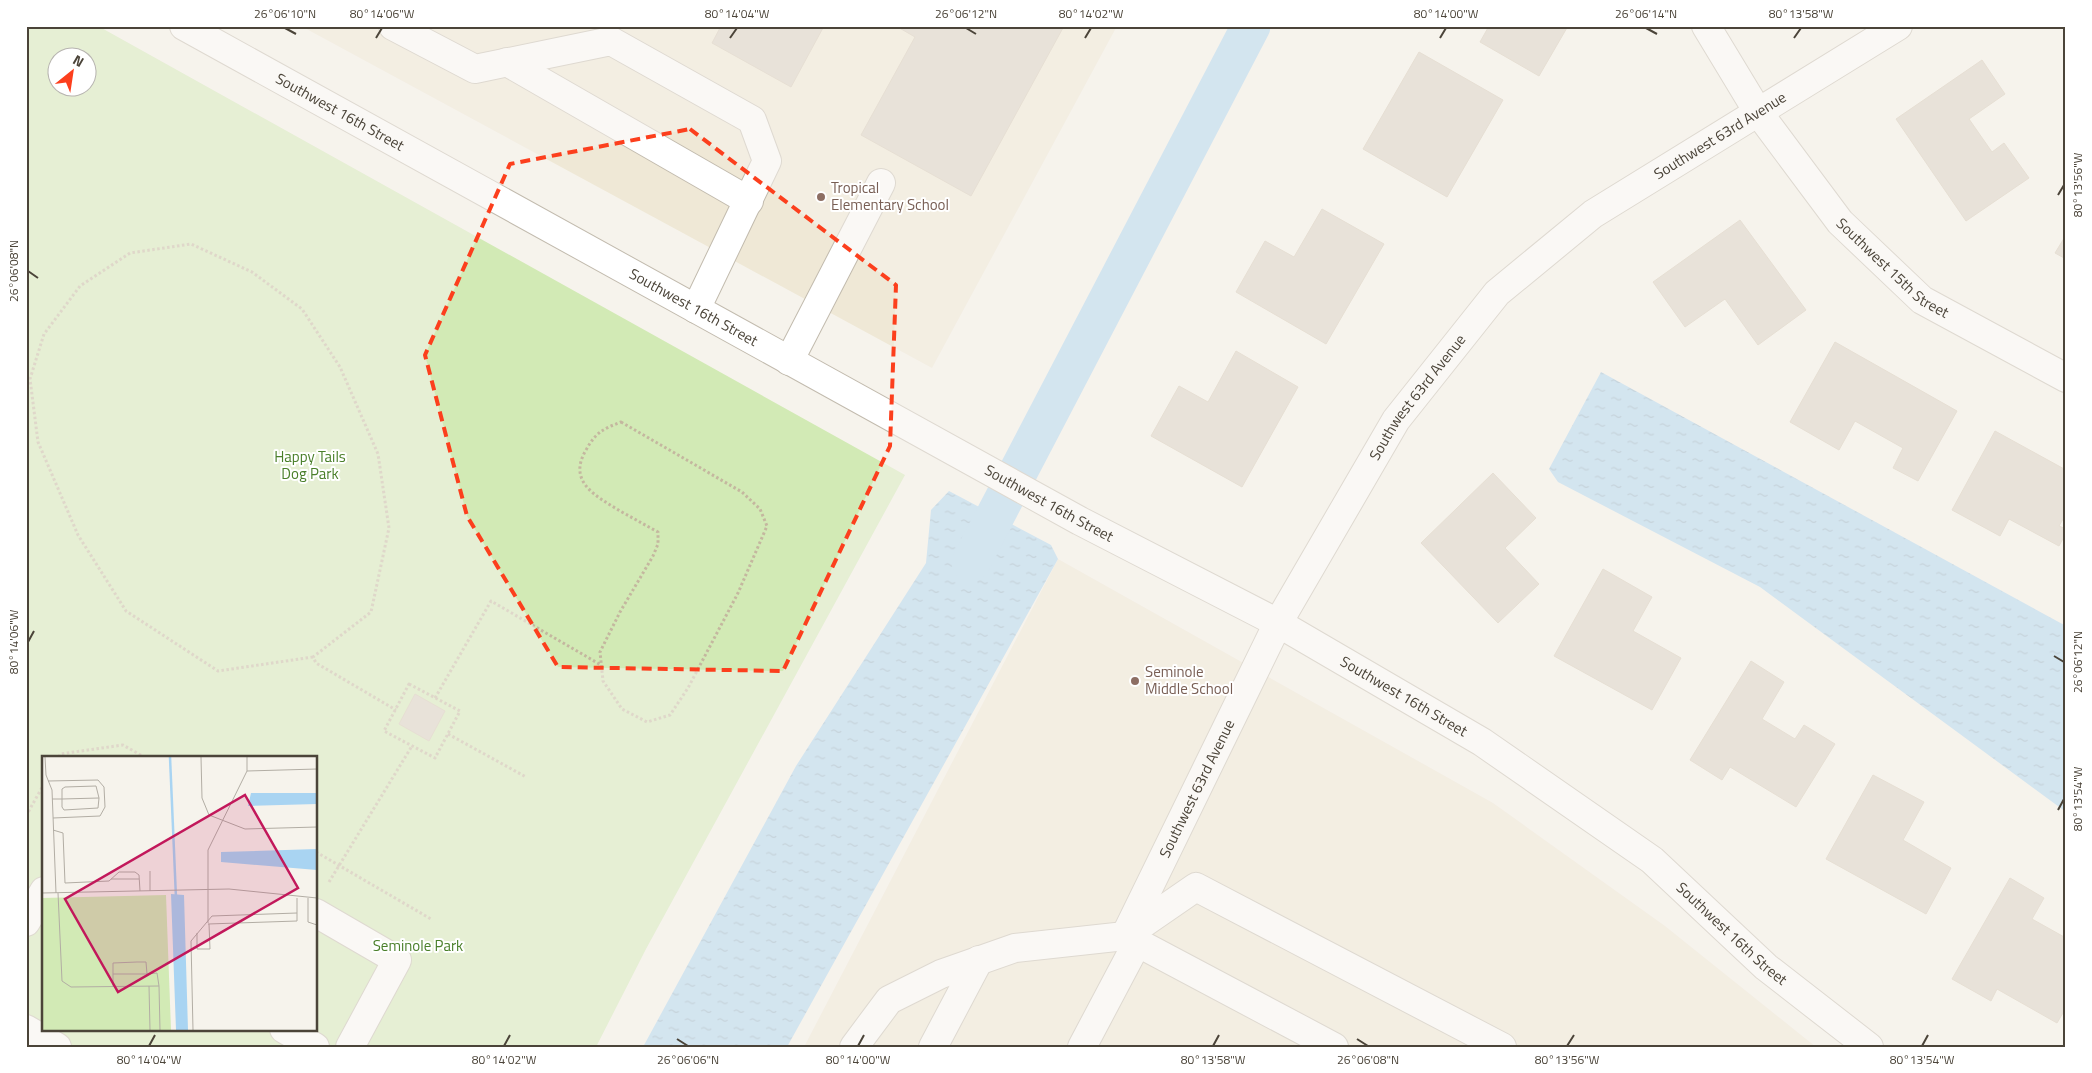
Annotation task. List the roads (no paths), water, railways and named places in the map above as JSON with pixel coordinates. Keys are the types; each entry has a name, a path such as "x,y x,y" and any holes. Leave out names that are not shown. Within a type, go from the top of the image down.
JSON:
{"street":[{"name":"Southwest 16th Street","path":"184,26 1080,521 1278,623 1482,742 1652,860 1766,967 1868,1047"},
{"path":"393,26 475,69 611,41 752,120 767,161 696,309"},
{"name":"Southwest 15th Street","path":"1706,26 1758,112 1840,222 1922,300 2066,378"},
{"name":"Southwest 63rd Avenue","path":"1082,1047 1278,623 1396,420 1497,293 1593,214 1898,26"},
{"path":"508,62 749,201"},
{"path":"789,361 881,182"},
{"path":"1131,940 1196,887 1502,1047"},
{"path":"26,922 42,895"},
{"path":"318,915 396,960 350,1047"},
{"path":"854,1047 889,1000 941,974 1016,948 1131,940 1334,1047"},
{"path":"933,1047 979,960"},
{"path":"26,1029 57,1047"},
{"path":"286,1030 315,1047"}],"water":[{"path":"1601,372 2066,626 2066,812 1760,587 1558,482 1549,469"},
{"path":"949,491 1051,545 1058,559 787,1047 643,1047 796,766 926,563 931,510"}],"waterway":[{"path":"971,562 1251,26"}],"place":[{"name":"Tropical Elementary School","path":"821,197"},
{"name":"Seminole Middle School","path":"1135,681"}],"park label":[{"name":"Happy Tails Dog Park","path":"310,466"},
{"name":"Seminole Park","path":"418,946"}]}
